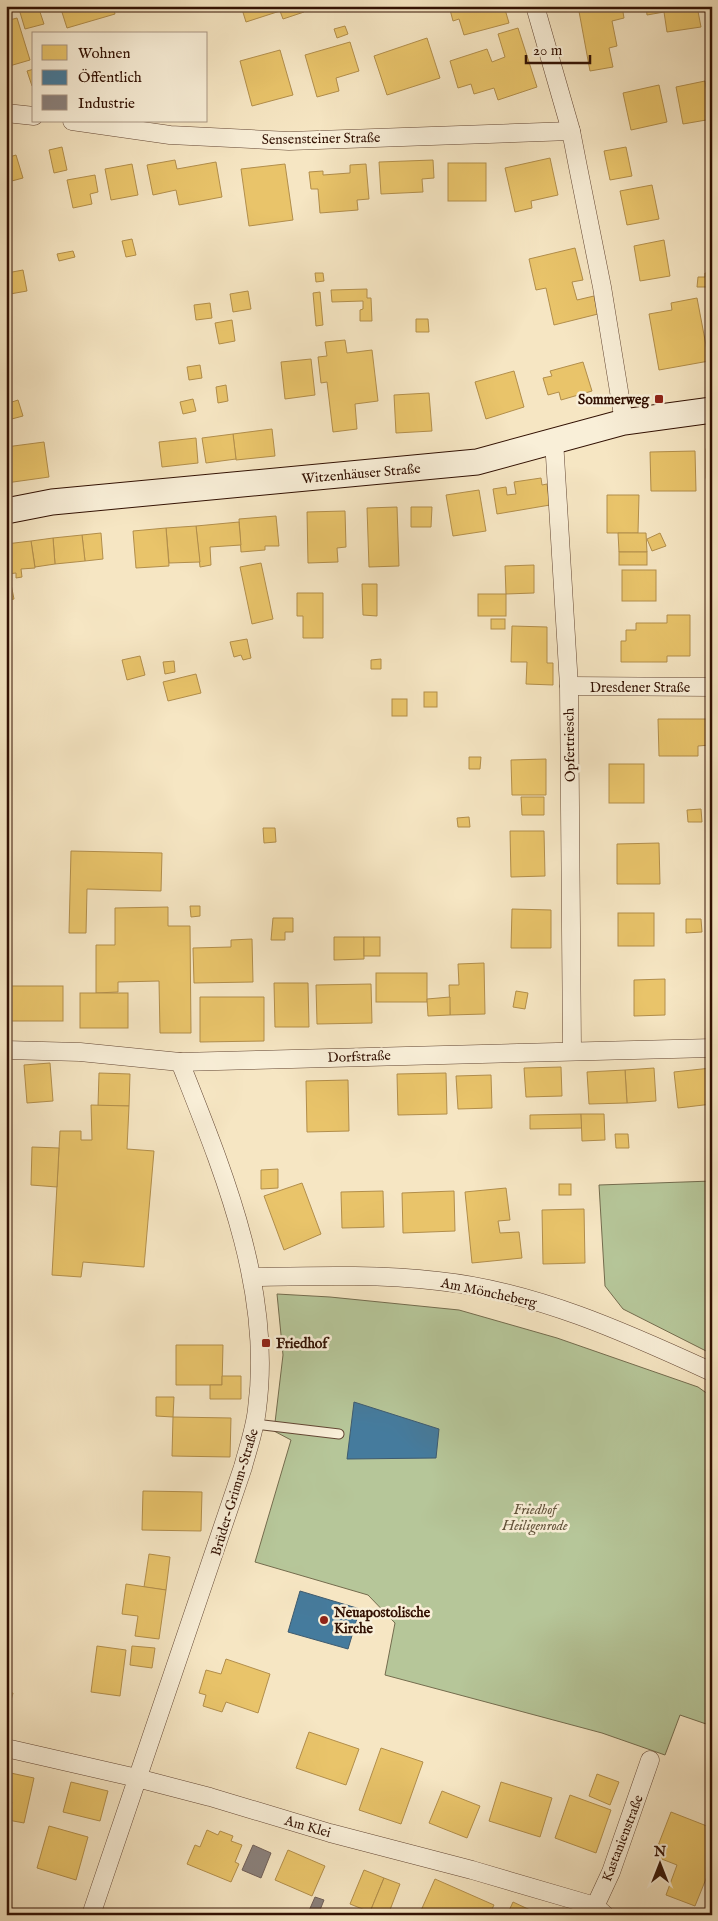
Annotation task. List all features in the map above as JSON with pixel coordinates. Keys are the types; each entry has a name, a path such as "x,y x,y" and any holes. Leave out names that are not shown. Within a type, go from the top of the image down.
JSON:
{"main road":[{"name":"Witzenhäuser Straße","path":"6,511 52,502 477,462 624,422 712,410"}],"street":[{"path":"535,6 571,131 602,287 624,422"},
{"path":"6,113 32,116"},
{"name":"Sensensteiner Straße","path":"79,122 170,135 289,141 571,131"},
{"name":"Opfertriesch","path":"554,440 569,686 572,1050"},
{"name":"Dresdener Straße","path":"569,686 712,688"},
{"name":"Dorfstraße","path":"6,1050 80,1052 180,1062 572,1050 712,1048"},
{"name":"Brüder-Grimm-Straße","path":"91,1915 243,1467 258,1406 261,1352 252,1277 224,1172 180,1062"},
{"name":"Am Möncheberg","path":"252,1277 318,1276 402,1279 439,1281 493,1290 541,1303 616,1330 712,1372"},
{"name":"Am Klei","path":"6,1748 210,1797 330,1833 472,1870 597,1912"},
{"name":"Kastanienstraße","path":"597,1912 650,1760"}],"lane":[{"path":"255,1424 339,1434"}],"green space":[{"path":"712,1181 712,1354 623,1309 605,1286 599,1185"},
{"name":"Friedhof Heiligenrode","path":"277,1294 330,1297 459,1310 557,1338 698,1387 712,1397 712,1726 680,1715 665,1755 602,1733 385,1675 395,1623 368,1595 255,1562 291,1440 274,1431 283,1355"}],"building: Wohnen":[{"path":"28,6 38,6 44,24 25,29 19,9"},
{"path":"60,6 113,6 115,14 67,28"},
{"path":"241,6 302,6 304,12 283,19 280,11 246,22"},
{"path":"449,6 504,6 509,23 464,35 459,19 453,21"},
{"path":"578,6 622,6 624,18 612,21 617,46 609,48 613,67 590,71"},
{"path":"646,6 697,6 701,27 667,32 664,12 647,15"},
{"path":"17,18 30,60 6,67 6,21"},
{"path":"345,26 348,34 337,38 334,29"},
{"path":"518,28 537,87 498,100 494,88 474,94 471,84 458,88 450,61 487,49 492,62 505,57 498,34"},
{"path":"427,38 440,78 387,95 374,56"},
{"path":"350,42 359,71 336,78 339,91 317,97 305,55"},
{"path":"280,50 293,95 252,106 240,61"},
{"path":"32,70 32,86 27,71"},
{"path":"705,81 712,119 683,124 676,87"},
{"path":"712,84 712,114 706,85"},
{"path":"659,85 667,122 631,130 623,93"},
{"path":"62,147 67,170 54,173 49,150"},
{"path":"626,147 632,176 610,180 604,151"},
{"path":"16,155 23,178 8,182 10,190 6,191 6,158"},
{"path":"550,158 558,195 531,201 532,208 515,212 505,168"},
{"path":"175,160 177,169 216,162 222,197 179,205 176,190 153,195 147,165"},
{"path":"433,160 434,178 422,179 423,192 381,194 379,162"},
{"path":"448,163 486,163 486,201 448,201"},
{"path":"132,164 138,195 111,200 105,169"},
{"path":"285,164 293,220 249,226 241,169"},
{"path":"366,164 369,199 357,200 358,210 320,213 318,189 311,189 309,172 323,171 323,175 350,173 350,165"},
{"path":"95,175 98,192 90,194 92,204 73,208 67,180"},
{"path":"652,185 659,219 627,225 620,191"},
{"path":"132,239 136,255 126,257 122,241"},
{"path":"664,240 670,276 640,281 634,246"},
{"path":"575,248 583,280 572,282 577,300 594,296 598,314 554,325 546,288 536,290 529,259"},
{"path":"73,251 75,257 59,261 57,254"},
{"path":"23,270 27,291 10,294 7,273"},
{"path":"315,273 323,273 324,281 316,282"},
{"path":"705,273 712,273 712,283 707,283 707,287 697,287 698,277 705,277"},
{"path":"367,289 367,298 371,298 372,321 360,321 360,310 363,309 363,301 332,302 331,290"},
{"path":"248,291 251,309 233,312 230,294"},
{"path":"320,292 323,325 316,326 313,293"},
{"path":"697,298 709,361 659,370 649,314 672,310 671,303"},
{"path":"210,303 212,318 196,320 194,305"},
{"path":"416,319 428,319 429,332 416,332"},
{"path":"232,320 235,341 219,344 215,323"},
{"path":"345,340 347,353 372,350 378,401 355,404 357,429 333,432 327,382 321,383 318,357 327,356 325,342"},
{"path":"311,359 315,395 285,399 281,362"},
{"path":"583,362 592,391 561,400 559,392 548,395 543,378 552,376 550,371"},
{"path":"200,365 202,378 189,380 187,367"},
{"path":"514,371 524,407 486,419 475,382"},
{"path":"226,385 228,401 218,403 216,387"},
{"path":"429,393 432,431 396,433 394,395"},
{"path":"193,399 196,411 183,414 180,402"},
{"path":"18,400 23,416 8,420 6,404"},
{"path":"272,429 275,456 236,460 233,434"},
{"path":"233,434 236,459 206,463 202,438"},
{"path":"196,438 198,463 162,467 159,442"},
{"path":"44,442 49,477 6,483 6,447"},
{"path":"706,449 712,449 712,478 706,478"},
{"path":"695,451 696,491 651,491 650,452"},
{"path":"541,478 542,485 547,484 550,505 497,514 493,489 506,487 507,495 516,494 514,482"},
{"path":"479,490 486,531 453,536 446,495"},
{"path":"607,495 639,495 638,533 607,533"},
{"path":"397,507 399,566 369,567 367,508"},
{"path":"411,507 432,507 431,527 411,527"},
{"path":"345,511 346,547 337,548 338,562 308,563 307,512"},
{"path":"276,516 279,546 265,546 265,550 241,552 239,519"},
{"path":"239,522 241,545 210,547 211,565 200,567 196,526"},
{"path":"196,526 200,562 169,563 166,528"},
{"path":"166,528 169,566 136,568 133,531"},
{"path":"101,533 103,559 85,561 82,535"},
{"path":"618,533 646,533 647,552 619,552"},
{"path":"660,533 666,546 652,551 647,539"},
{"path":"82,535 85,561 55,564 53,538"},
{"path":"53,538 55,564 35,567 31,541"},
{"path":"31,541 35,568 21,569 22,577 16,578 16,573 7,574 6,544"},
{"path":"619,552 647,552 647,565 619,565"},
{"path":"261,563 273,619 252,624 240,567"},
{"path":"534,565 534,593 506,594 505,566"},
{"path":"622,570 656,570 656,601 622,601"},
{"path":"6,584 11,584 14,599 6,601"},
{"path":"362,584 377,584 377,616 363,615"},
{"path":"297,593 323,593 323,638 303,638 303,616 297,616"},
{"path":"478,594 506,594 506,616 478,616"},
{"path":"667,615 690,615 690,656 667,656 667,662 621,662 621,641 626,641 626,630 636,630 636,623 667,623"},
{"path":"491,619 505,619 505,629 491,629"},
{"path":"512,626 547,627 547,663 553,663 553,685 526,684 527,662 511,662"},
{"path":"247,639 251,658 243,660 241,655 234,657 230,642"},
{"path":"140,656 145,675 127,680 122,660"},
{"path":"381,659 381,669 371,669 371,660"},
{"path":"174,661 175,672 165,674 163,662"},
{"path":"196,674 201,693 168,701 163,682"},
{"path":"424,692 437,692 437,707 424,707"},
{"path":"392,699 407,699 407,716 392,716"},
{"path":"658,719 710,719 710,745 698,746 698,756 659,756"},
{"path":"710,719 712,719 712,766 710,766"},
{"path":"469,757 481,757 480,769 469,769"},
{"path":"546,759 546,795 512,795 511,760"},
{"path":"609,764 644,764 644,803 609,803"},
{"path":"521,797 544,797 544,815 522,815"},
{"path":"701,809 702,822 688,822 687,810"},
{"path":"469,817 470,827 458,827 457,818"},
{"path":"263,828 275,828 276,842 264,843"},
{"path":"510,831 544,831 545,876 511,877"},
{"path":"659,843 660,884 617,884 617,844"},
{"path":"71,851 162,853 161,891 87,889 86,933 69,933"},
{"path":"190,906 200,906 200,916 191,917"},
{"path":"168,907 168,926 190,926 191,1033 160,1033 159,981 118,982 118,992 96,993 96,945 115,945 115,908"},
{"path":"512,909 551,910 551,948 511,948"},
{"path":"618,913 654,913 654,946 618,946"},
{"path":"273,918 293,918 293,932 285,932 285,940 271,940"},
{"path":"686,919 701,919 702,932 686,933"},
{"path":"334,937 364,937 364,959 334,960"},
{"path":"364,937 380,937 380,956 364,956"},
{"path":"252,939 253,982 194,983 193,948 231,947 231,940"},
{"path":"484,963 485,1014 450,1015 449,985 459,985 458,964"},
{"path":"376,973 427,973 427,1002 376,1002"},
{"path":"665,979 665,1015 634,1016 634,980"},
{"path":"274,983 308,983 309,1027 275,1027"},
{"path":"371,984 372,1023 317,1024 316,985"},
{"path":"9,986 63,986 63,1021 9,1021"},
{"path":"516,991 528,993 525,1009 513,1007"},
{"path":"80,993 128,993 128,1028 80,1028"},
{"path":"200,997 264,997 264,1041 200,1042"},
{"path":"450,997 450,1015 428,1016 427,999"},
{"path":"50,1063 53,1101 27,1103 24,1065"},
{"path":"561,1067 562,1096 526,1097 524,1068"},
{"path":"654,1068 656,1101 627,1103 625,1070"},
{"path":"711,1068 712,1104 678,1108 674,1072"},
{"path":"625,1070 627,1103 589,1104 587,1072"},
{"path":"99,1073 130,1074 129,1106 98,1106"},
{"path":"446,1073 447,1114 398,1115 397,1074"},
{"path":"491,1075 492,1108 458,1109 456,1076"},
{"path":"348,1080 349,1131 307,1132 306,1081"},
{"path":"91,1105 129,1106 127,1149 154,1151 144,1267 83,1262 81,1277 52,1275 60,1131 81,1131 81,1140 92,1140"},
{"path":"581,1114 582,1128 530,1129 530,1115"},
{"path":"581,1114 604,1114 605,1140 582,1141"},
{"path":"615,1134 628,1134 629,1148 616,1148"},
{"path":"32,1147 59,1148 57,1187 31,1185"},
{"path":"278,1169 278,1188 261,1189 261,1170"},
{"path":"302,1183 321,1234 284,1250 264,1196"},
{"path":"559,1184 571,1184 571,1195 559,1195"},
{"path":"6,1188 10,1188 9,1233 6,1233"},
{"path":"506,1188 510,1220 498,1221 500,1233 519,1232 522,1258 472,1263 465,1192"},
{"path":"383,1191 384,1227 342,1228 341,1192"},
{"path":"454,1191 455,1231 403,1233 402,1193"},
{"path":"584,1209 585,1263 543,1264 542,1210"},
{"path":"176,1345 223,1345 222,1385 176,1385"},
{"path":"222,1376 241,1376 241,1399 210,1399 210,1385 222,1385"},
{"path":"156,1397 174,1397 173,1417 156,1416"},
{"path":"173,1417 231,1418 230,1457 172,1456"},
{"path":"143,1491 202,1492 201,1531 142,1530"},
{"path":"149,1554 170,1557 166,1590 144,1587"},
{"path":"126,1584 166,1590 159,1639 135,1636 138,1616 122,1614"},
{"path":"97,1646 126,1650 120,1696 91,1692"},
{"path":"132,1646 155,1648 152,1668 130,1665"},
{"path":"226,1659 270,1674 258,1713 226,1702 222,1712 203,1706 206,1695 199,1693 206,1670 221,1674"},
{"path":"6,1692 13,1693 6,1719"},
{"path":"309,1732 359,1749 346,1785 296,1768"},
{"path":"381,1748 423,1762 401,1824 359,1810"},
{"path":"6,1772 34,1778 24,1823 8,1820 12,1802 6,1801"},
{"path":"597,1774 619,1782 610,1805 589,1796"},
{"path":"71,1782 108,1791 100,1821 63,1812"},
{"path":"501,1782 552,1798 540,1837 489,1821"},
{"path":"442,1791 480,1806 467,1838 429,1823"},
{"path":"570,1795 611,1810 596,1853 555,1838"},
{"path":"671,1812 712,1828 712,1864 695,1906 666,1895 677,1865 654,1856"},
{"path":"49,1826 88,1837 76,1880 37,1868"},
{"path":"207,1830 218,1835 220,1831 233,1836 231,1841 242,1845 235,1862 239,1864 231,1882 187,1864 195,1845 200,1847"},
{"path":"288,1850 325,1866 312,1896 275,1880"},
{"path":"364,1870 384,1878 370,1912 350,1904"},
{"path":"384,1878 400,1884 388,1915 377,1915 370,1912"},
{"path":"435,1879 494,1905 489,1915 419,1915"},
{"path":"513,1902 541,1915 507,1915"}],"building: Öffentlich":[{"path":"354,1402 439,1429 436,1458 347,1459"},
{"name":"Neuapostolische Kirche","path":"300,1591 360,1609 348,1649 288,1632"}],"building: Industrie":[{"path":"253,1845 271,1853 261,1878 242,1870"},
{"path":"315,1897 324,1900 318,1915 312,1915 308,1913"}],"place":[{"name":"Sommerweg","path":"659,399"},
{"name":"Friedhof","path":"266,1343"},
{"name":"Neuapostolische Kirche","path":"324,1620"}]}
